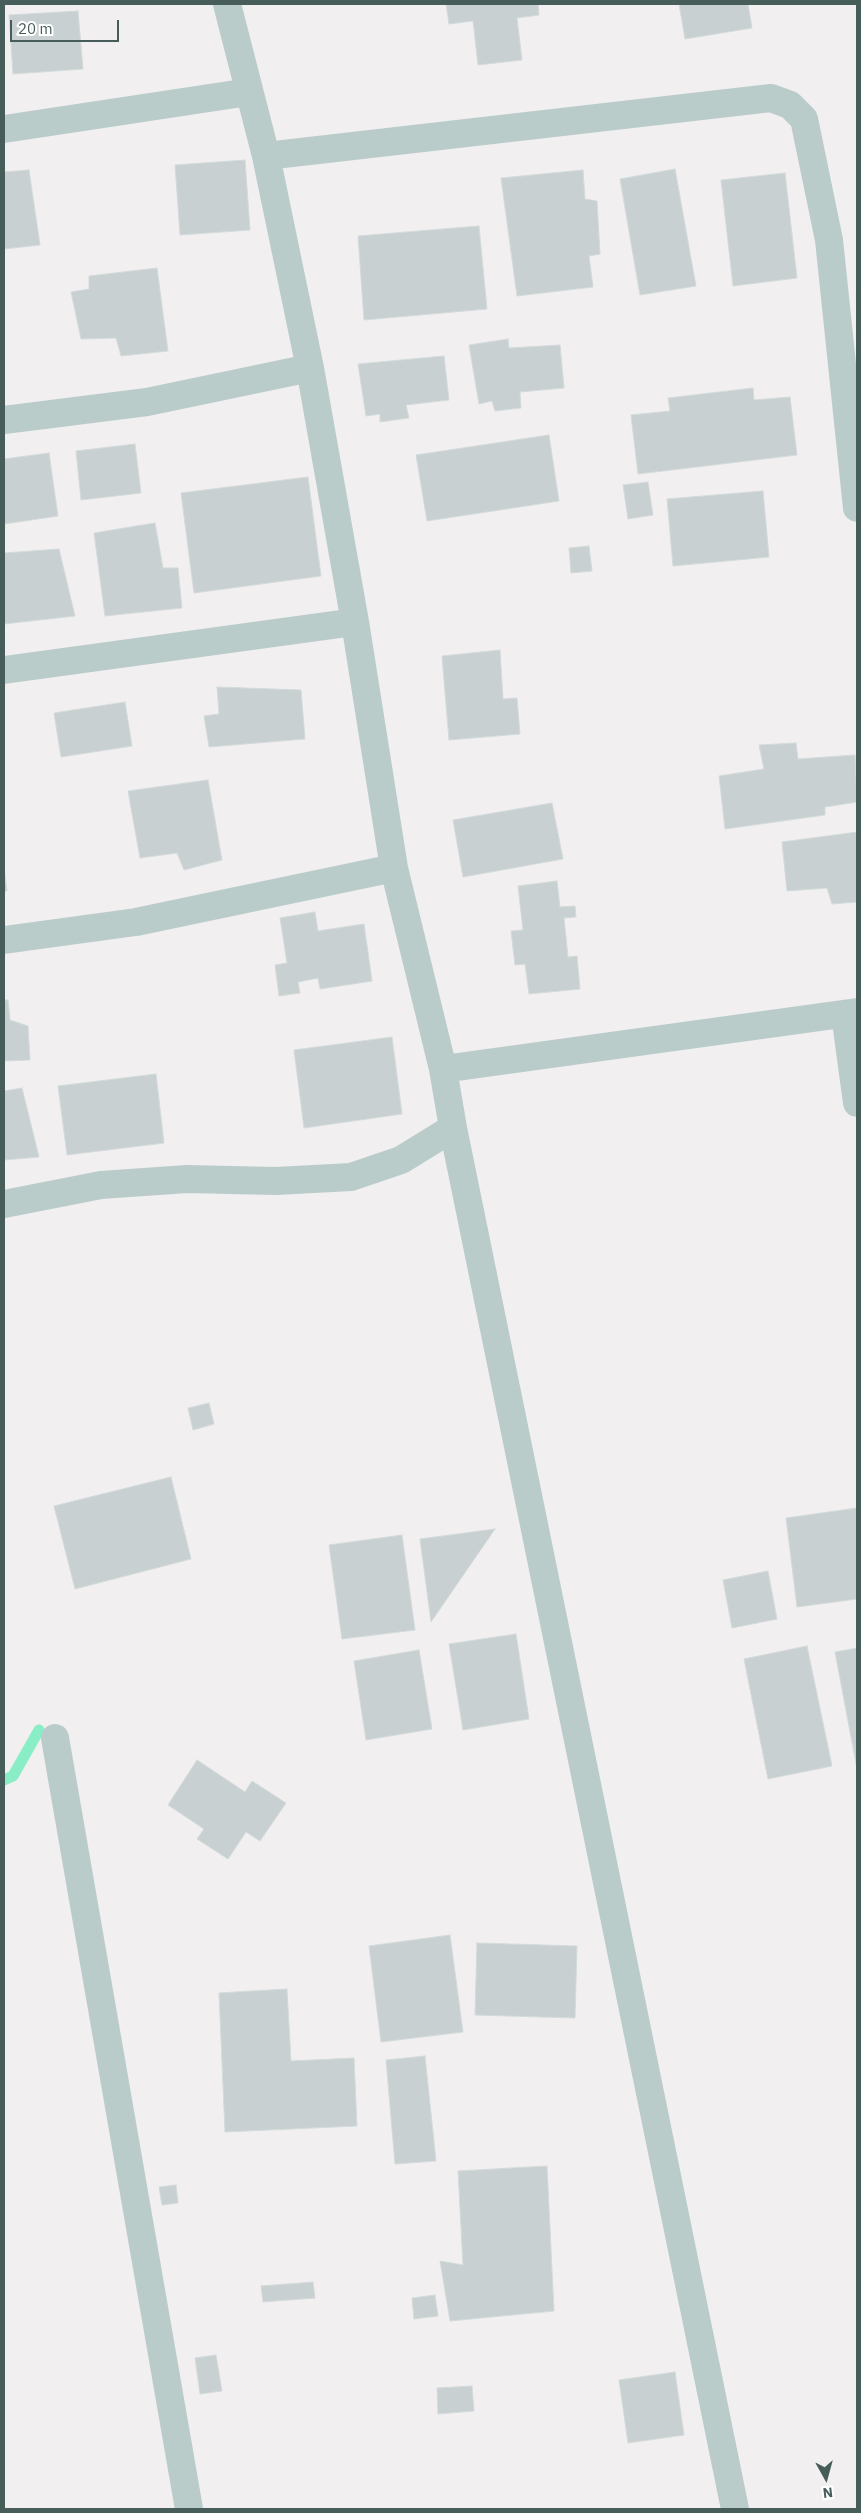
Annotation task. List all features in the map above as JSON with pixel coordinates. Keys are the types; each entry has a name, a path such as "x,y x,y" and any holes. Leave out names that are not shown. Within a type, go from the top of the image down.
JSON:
{"street":[{"path":"227,4 266,156 310,368 355,622 394,868 443,1070 452,1128 734,2509"},
{"path":"4,129 249,92"},
{"path":"266,156 771,98 790,105 804,119 829,240 857,508"},
{"path":"4,420 147,402 310,368"},
{"path":"4,670 355,622"},
{"path":"4,940 136,922 394,868"},
{"path":"443,1070 851,1013 857,1103"},
{"path":"4,1204 102,1185 187,1180 276,1181 352,1177 401,1160 452,1128"},
{"path":"55,1738 190,2509"}],"building":[{"path":"446,4 538,4 539,15 517,18 522,60 478,65 473,21 449,24"},
{"path":"679,4 748,4 752,28 685,39"},
{"path":"78,11 83,69 13,74 9,15"},
{"path":"245,160 250,230 180,235 175,165"},
{"path":"675,169 696,286 640,295 620,179"},
{"path":"29,170 40,245 4,249 4,172"},
{"path":"583,170 585,199 597,201 600,254 589,256 593,287 517,296 501,178"},
{"path":"785,173 797,278 733,286 721,180"},
{"path":"479,226 487,309 364,320 358,236"},
{"path":"157,268 168,351 121,356 116,338 81,339 71,292 89,289 89,276"},
{"path":"508,339 509,348 560,345 564,388 520,392 521,408 495,411 492,401 479,404 469,345"},
{"path":"444,356 449,400 406,405 409,418 380,422 380,414 366,416 358,364"},
{"path":"753,388 754,400 790,397 797,455 638,474 631,415 670,411 668,398"},
{"path":"549,435 559,501 427,521 416,455"},
{"path":"135,444 141,493 81,500 76,451"},
{"path":"49,453 58,516 4,524 4,459"},
{"path":"308,477 321,576 194,593 181,493"},
{"path":"648,482 653,515 628,519 623,485"},
{"path":"763,491 769,557 673,566 667,499"},
{"path":"155,523 163,568 178,568 182,608 105,616 94,533"},
{"path":"589,546 592,571 571,573 569,548"},
{"path":"59,549 75,616 4,624 4,553"},
{"path":"500,650 503,699 517,698 520,734 449,740 442,656"},
{"path":"217,687 301,690 305,739 209,747 204,716 219,714"},
{"path":"125,702 132,746 61,757 54,713"},
{"path":"796,743 798,759 855,755 857,802 825,807 825,815 725,829 719,776 764,769 759,745"},
{"path":"208,780 222,860 184,870 177,853 140,858 128,791"},
{"path":"552,803 563,859 463,877 453,820"},
{"path":"857,832 857,902 832,904 827,888 787,891 782,842"},
{"path":"4,869 7,891 4,891"},
{"path":"557,881 560,907 575,906 576,917 564,918 568,957 577,956 580,989 529,994 525,964 515,965 511,931 523,930 518,886"},
{"path":"315,912 318,931 364,924 372,981 320,989 318,978 298,982 300,993 279,996 275,965 287,963 280,918"},
{"path":"4,1000 8,1000 10,1020 28,1026 30,1060 4,1061"},
{"path":"392,1037 402,1114 304,1128 294,1050"},
{"path":"156,1074 164,1143 67,1155 58,1086"},
{"path":"22,1088 39,1157 4,1160 4,1091"},
{"path":"209,1403 214,1424 193,1430 188,1408"},
{"path":"171,1477 191,1559 75,1589 54,1506"},
{"path":"857,1508 857,1599 797,1607 786,1518"},
{"path":"495,1529 431,1622 420,1539"},
{"path":"402,1535 415,1630 342,1639 329,1545"},
{"path":"768,1571 777,1619 732,1628 723,1580"},
{"path":"516,1634 529,1719 463,1730 449,1644"},
{"path":"807,1646 832,1766 768,1779 744,1659"},
{"path":"857,1648 857,1769 835,1652"},
{"path":"419,1650 432,1729 366,1740 354,1661"},
{"path":"197,1760 245,1792 252,1781 286,1803 260,1841 246,1832 228,1859 197,1839 204,1829 168,1805"},
{"path":"450,1935 463,2032 381,2042 369,1946"},
{"path":"477,1943 577,1946 575,2018 475,2015"},
{"path":"287,1989 291,2061 354,2058 357,2126 225,2132 219,1993"},
{"path":"425,2056 436,2161 395,2164 386,2060"},
{"path":"547,2166 554,2311 450,2321 440,2261 463,2265 458,2171"},
{"path":"176,2185 178,2203 162,2205 159,2187"},
{"path":"313,2282 315,2298 263,2302 261,2286"},
{"path":"435,2295 438,2316 414,2319 412,2298"},
{"path":"216,2355 222,2391 200,2394 195,2358"},
{"path":"675,2372 684,2435 628,2443 619,2380"},
{"path":"472,2386 474,2411 438,2414 437,2388"}],"waterway":[{"path":"4,1780 13,1776 39,1730"}]}
